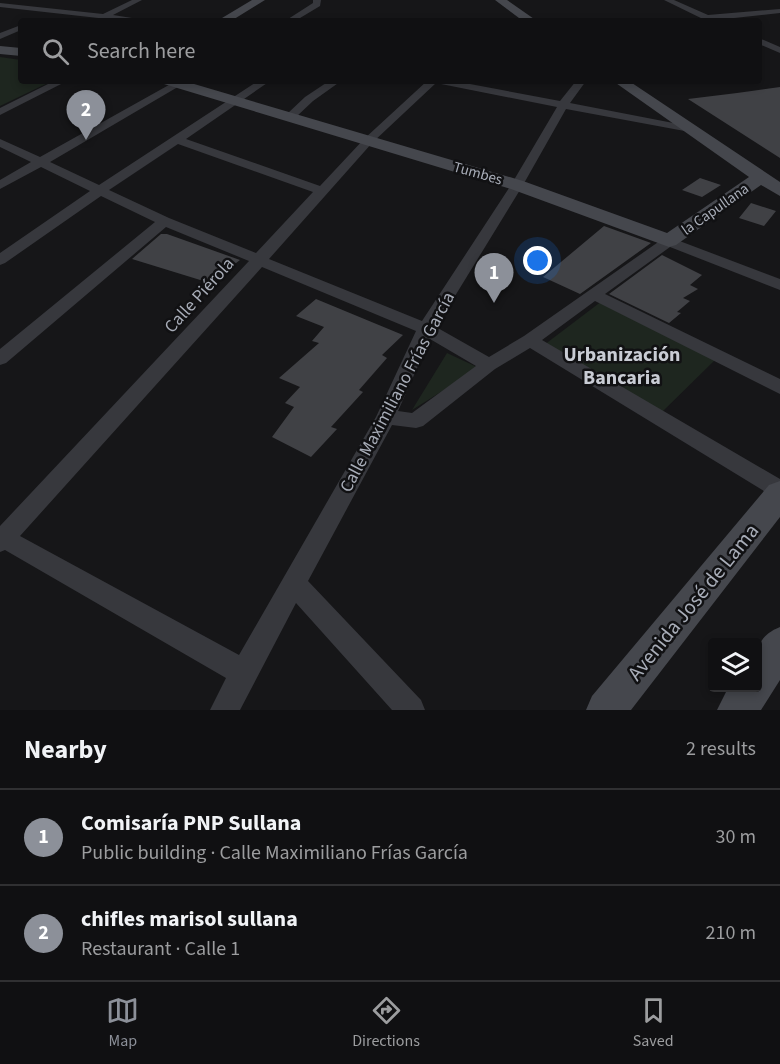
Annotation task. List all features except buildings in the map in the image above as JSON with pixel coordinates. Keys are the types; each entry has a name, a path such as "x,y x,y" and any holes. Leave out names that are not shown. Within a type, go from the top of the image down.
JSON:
{"street":[{"path":"15,7 32,0"},
{"path":"104,16 138,0"},
{"path":"228,18 260,0"},
{"path":"294,18 317,4 317,0"},
{"path":"500,0 527,18"},
{"path":"668,0 706,18"},
{"path":"757,4 779,12"},
{"path":"0,5 121,18"},
{"path":"44,18 59,11"},
{"path":"727,18 779,12"},
{"path":"0,36 18,28"},
{"path":"762,42 780,50"},
{"path":"0,50 18,52"},
{"path":"0,112 56,84"},
{"path":"0,184 173,84"},
{"name":"Tumbes","path":"183,84 517,184 780,285"},
{"path":"0,260 260,84"},
{"path":"291,116 309,99 332,84"},
{"name":"Calle Piérola","path":"1,538 368,141 433,84"},
{"path":"452,84 690,129"},
{"name":"Calle Maximiliano Frías García","path":"224,710 386,417 426,329 517,184 563,105 579,84"},
{"path":"624,84 780,190"},
{"path":"178,140 322,191"},
{"path":"0,143 164,221 426,329 489,364"},
{"name":"la Capullana","path":"669,241 761,177"},
{"path":"0,359 164,221"},
{"path":"386,417 416,421 489,364 530,340 669,241"},
{"path":"595,295 780,387"},
{"path":"530,340 780,492"},
{"name":"Avenida José de Lama","path":"606,710 780,492"},
{"path":"1,538 244,673"},
{"path":"294,584 411,710"},
{"path":"762,673 780,645"},
{"path":"737,710 749,692"}],"shaded area":[{"path":"0,57 18,60 18,84 46,84 0,106"},
{"path":"602,301 717,358 662,412 544,345"},
{"path":"447,353 479,368 412,410"}],"place":[{"name":"chifles marisol sullana","path":"86,140"},
{"name":"Comisaría PNP Sullana","path":"494,303"}],"district":[{"name":"Urbanización Bancaria","path":"622,366"}]}
